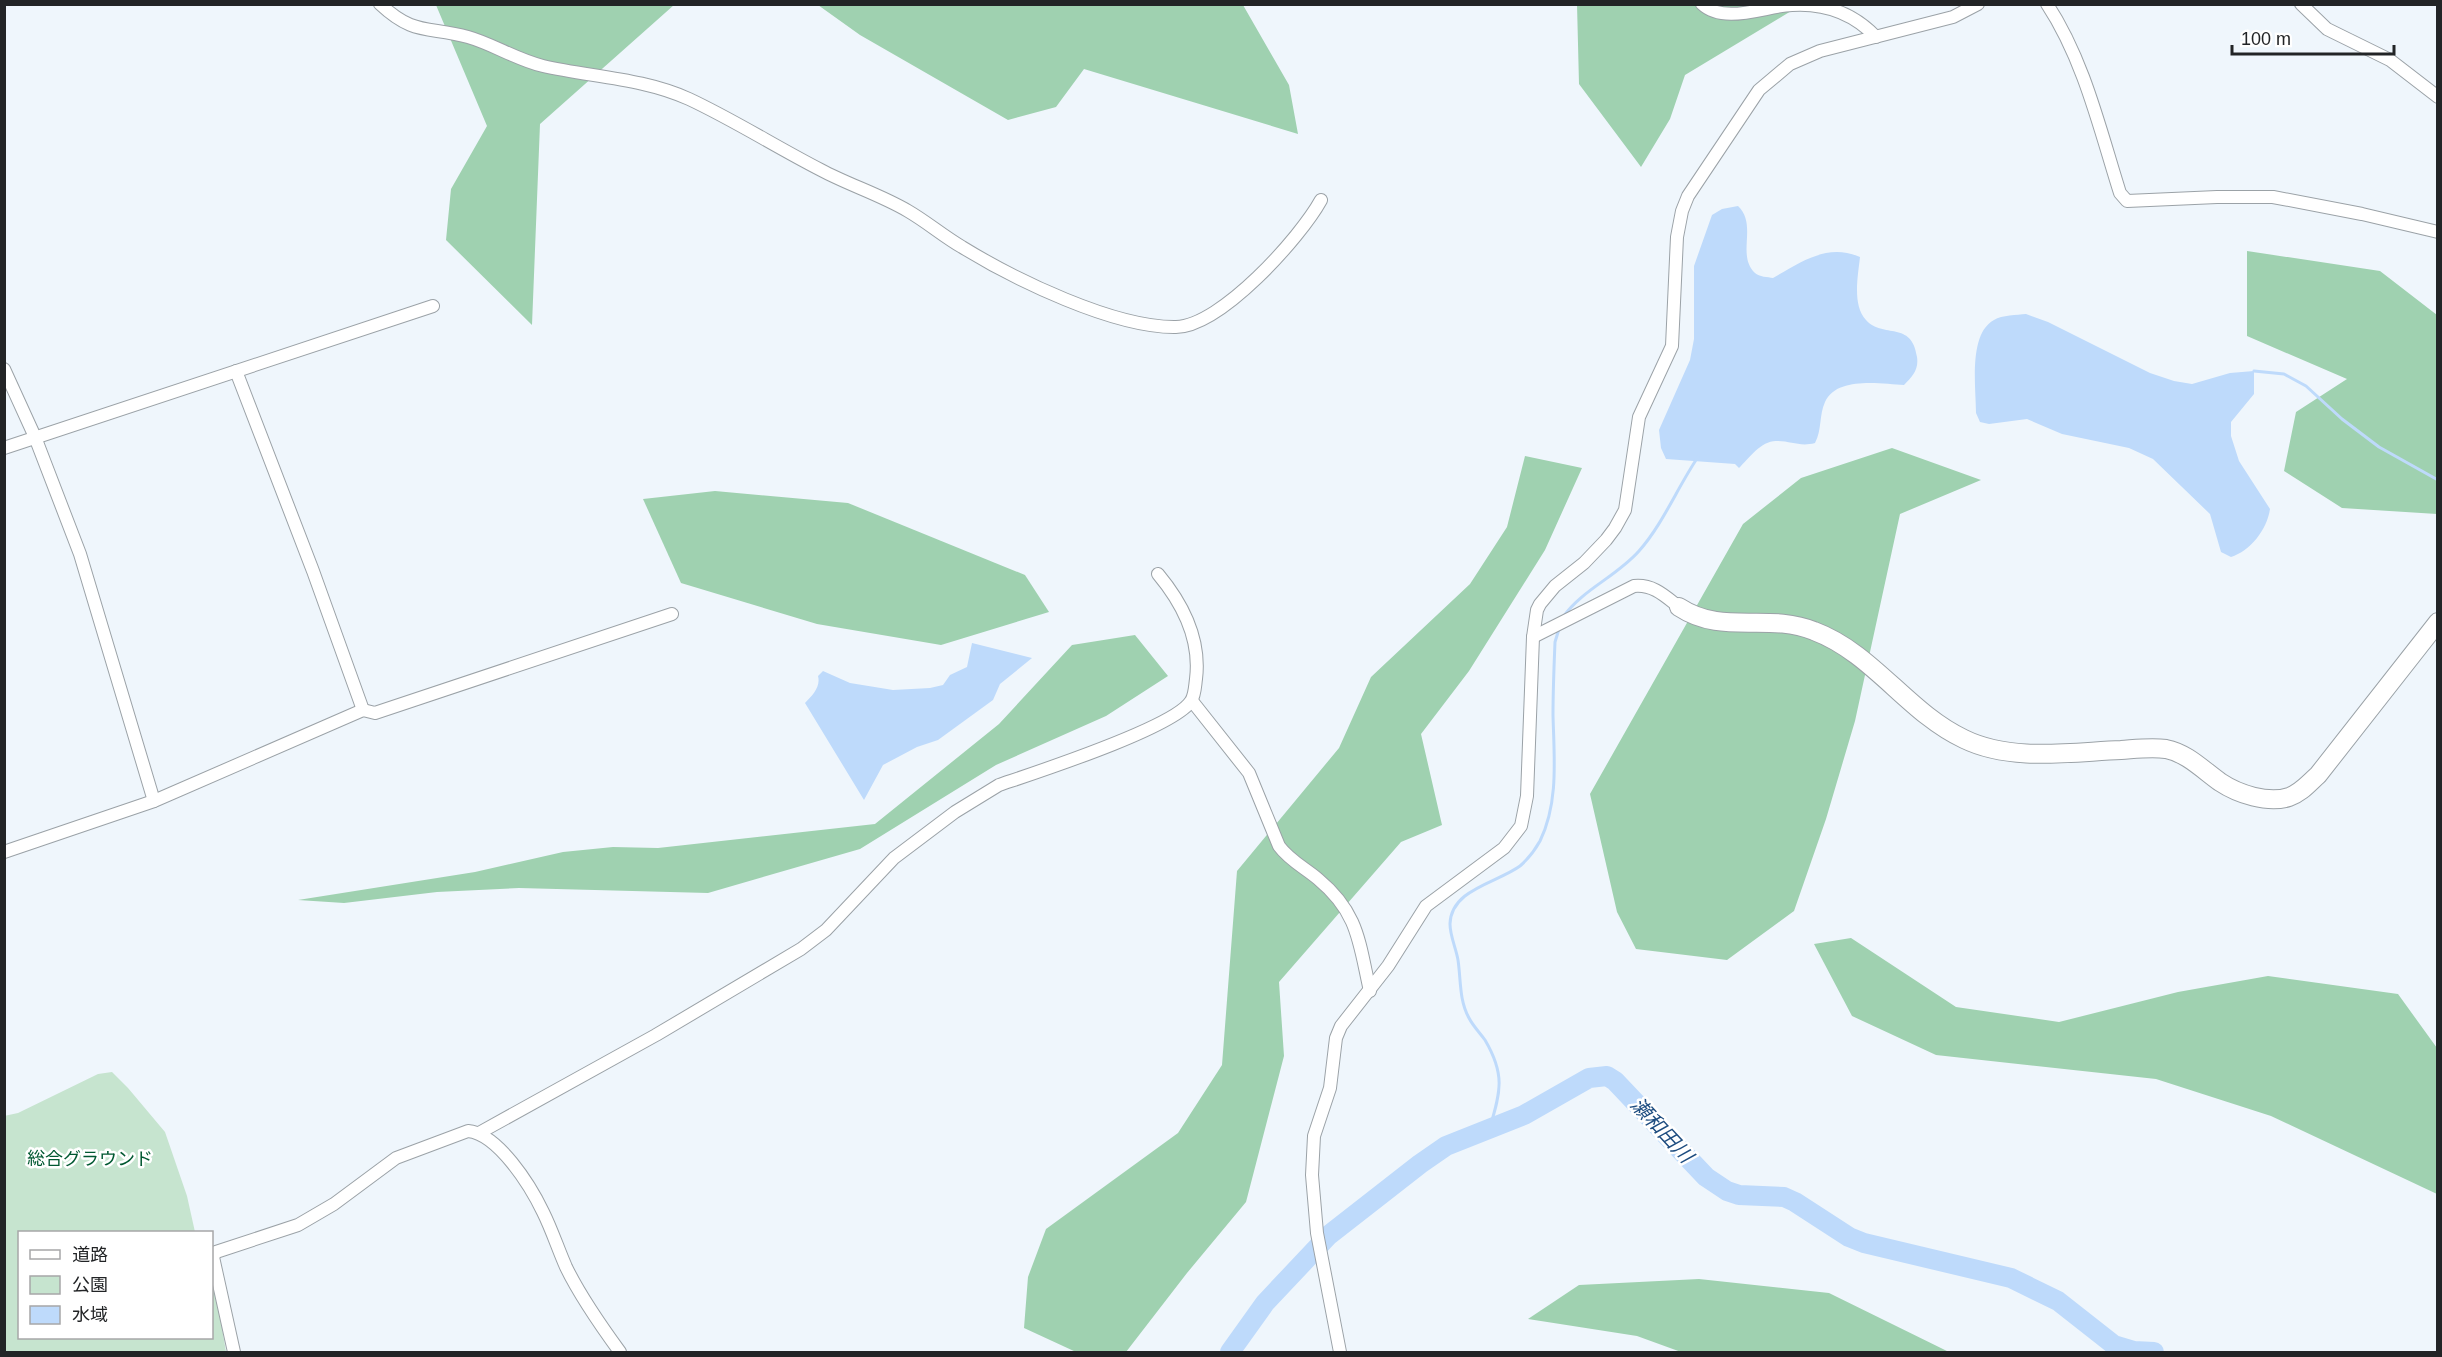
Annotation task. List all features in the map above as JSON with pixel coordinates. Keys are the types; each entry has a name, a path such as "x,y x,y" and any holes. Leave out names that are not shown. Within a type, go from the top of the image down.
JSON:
{"street":[{"path":"380,4 398,24 472,38 543,66 638,83 688,99 734,121 831,176 905,209 982,259 1048,292 1089,308 1155,326 1192,325 1222,309 1289,243 1313,214 1321,200"},
{"path":"1702,4 1708,10 1738,13 1789,5 1818,5 1855,19 1876,37"},
{"path":"1340,1353 1315,1218 1313,1145 1315,1130 1330,1088 1336,1038 1341,1026 1389,966 1426,906 1504,848 1521,826 1527,796 1535,619 1540,604 1606,540 1625,510 1639,417 1672,346 1677,237 1682,212 1692,188 1752,99 1774,75 1790,64 1809,55 1953,17 1978,4"},
{"path":"2047,4 2060,24 2072,53 2121,193 2127,201 2273,197 2438,232"},
{"path":"2301,4 2327,29 2390,60 2438,97"},
{"path":"4,447 433,306"},
{"path":"4,369 35,437 80,554 154,801"},
{"path":"236,371 314,571 363,710"},
{"path":"479,1133 656,1035 801,949 826,930 894,858 980,795 999,785 1152,727 1173,716 1192,700 1197,672 1195,643 1173,592 1158,574"},
{"path":"1533,636 1634,586 1652,588 1678,607 1708,621 1780,622 1823,634 1852,652 1939,724 1962,739 1984,747 2017,752 2167,750 2190,760 2233,790 2253,796 2277,799 2299,792 2318,775 2438,622"},
{"path":"4,852 154,801 363,710 375,713 672,614"},
{"path":"1192,700 1249,773 1279,846 1285,855 1332,891 1351,916 1356,928 1370,991"},
{"path":"234,1353 213,1257 216,1252 281,1232 309,1220 334,1204 380,1168 408,1152 463,1132 479,1133 497,1146 536,1199 572,1278 620,1353"}],"green space":[{"path":"1577,4 1801,5 1685,75 1670,119 1641,167 1579,84"},
{"path":"436,5 674,5 540,124 532,325 446,240 451,189 487,126"},
{"path":"818,5 1243,5 1289,85 1298,134 1084,69 1056,107 1008,120 860,35"},
{"path":"2247,251 2380,271 2437,315 2437,514 2342,508 2284,471 2296,412 2347,379 2247,336"},
{"path":"1892,448 1981,480 1900,514 1855,721 1826,819 1794,911 1727,960 1636,949 1617,912 1590,794 1743,524 1801,478"},
{"path":"1525,456 1582,468 1545,550 1469,671 1421,734 1442,825 1401,842 1279,982 1284,1056 1246,1202 1126,1352 1076,1352 1024,1328 1028,1277 1046,1229 1178,1133 1222,1065 1237,871 1339,748 1371,677 1470,584 1507,527"},
{"path":"715,491 848,503 1025,575 1049,612 941,645 817,624 681,583 643,499"},
{"path":"1135,635 1168,676 1106,716 996,765 860,849 708,893 519,888 437,892 344,903 298,900 475,872 563,852 613,847 658,848 875,824 999,724 1072,645"},
{"path":"1851,938 1956,1007 2059,1022 2178,992 2268,976 2398,994 2437,1048 2437,1194 2271,1116 2156,1079 1936,1055 1852,1016 1814,944"},
{"name":"総合グラウンド","path":"112,1072 165,1132 187,1196 195,1231 18,1231 18,1339 213,1339 213,1287 217,1297 226,1352 5,1352 4,1116 18,1113 98,1074"},
{"path":"1699,1279 1829,1293 1949,1352 1681,1352 1637,1336 1528,1319 1579,1285"}],"water":[{"path":"1738,206 1746,222 1747,258 1750,266 1759,275 1773,278 1804,261 1825,253 1848,253 1860,257 1857,298 1862,314 1873,326 1903,334 1909,338 1914,346 1917,366 1904,385 1860,383 1839,388 1831,394 1823,407 1815,443 1771,441 1756,450 1739,468 1735,464 1666,459 1661,448 1659,430 1690,360 1694,339 1694,266 1712,215 1722,209"},
{"path":"2026,314 2048,322 2150,373 2174,381 2192,384 2230,373 2254,371 2254,394 2231,422 2231,436 2239,461 2270,509 2265,525 2251,545 2231,557 2221,552 2210,514 2153,459 2129,448 2062,434 2027,419 1989,424 1980,422 1976,413 1975,362 1980,337 1986,327 1997,318"},
{"path":"972,643 1032,658 1000,684 993,700 938,740 917,747 883,765 864,800 805,703 817,688 818,676 823,671 850,683 893,690 930,688 943,685 950,675 967,667"}],"waterway":[{"path":"2254,371 2284,374 2306,386 2342,419 2379,447 2438,480"},
{"path":"1563,617 1580,599 1639,551 1655,529 1698,457"},
{"path":"1490,1127 1499,1093 1498,1073 1496,1063 1485,1040 1471,1021 1463,1004 1458,960 1450,924 1452,912 1467,895 1510,872 1526,860 1538,844 1546,826 1553,795 1554,669 1555,642 1559,629"},
{"name":"瀬和田川","path":"1230,1352 1265,1303 1329,1235 1420,1164 1446,1146 1524,1115 1589,1078 1607,1076 1615,1081 1706,1177 1727,1191 1739,1195 1784,1197 1849,1237 1864,1243 2011,1278 2058,1301 2114,1345 2134,1351 2154,1352"}]}
